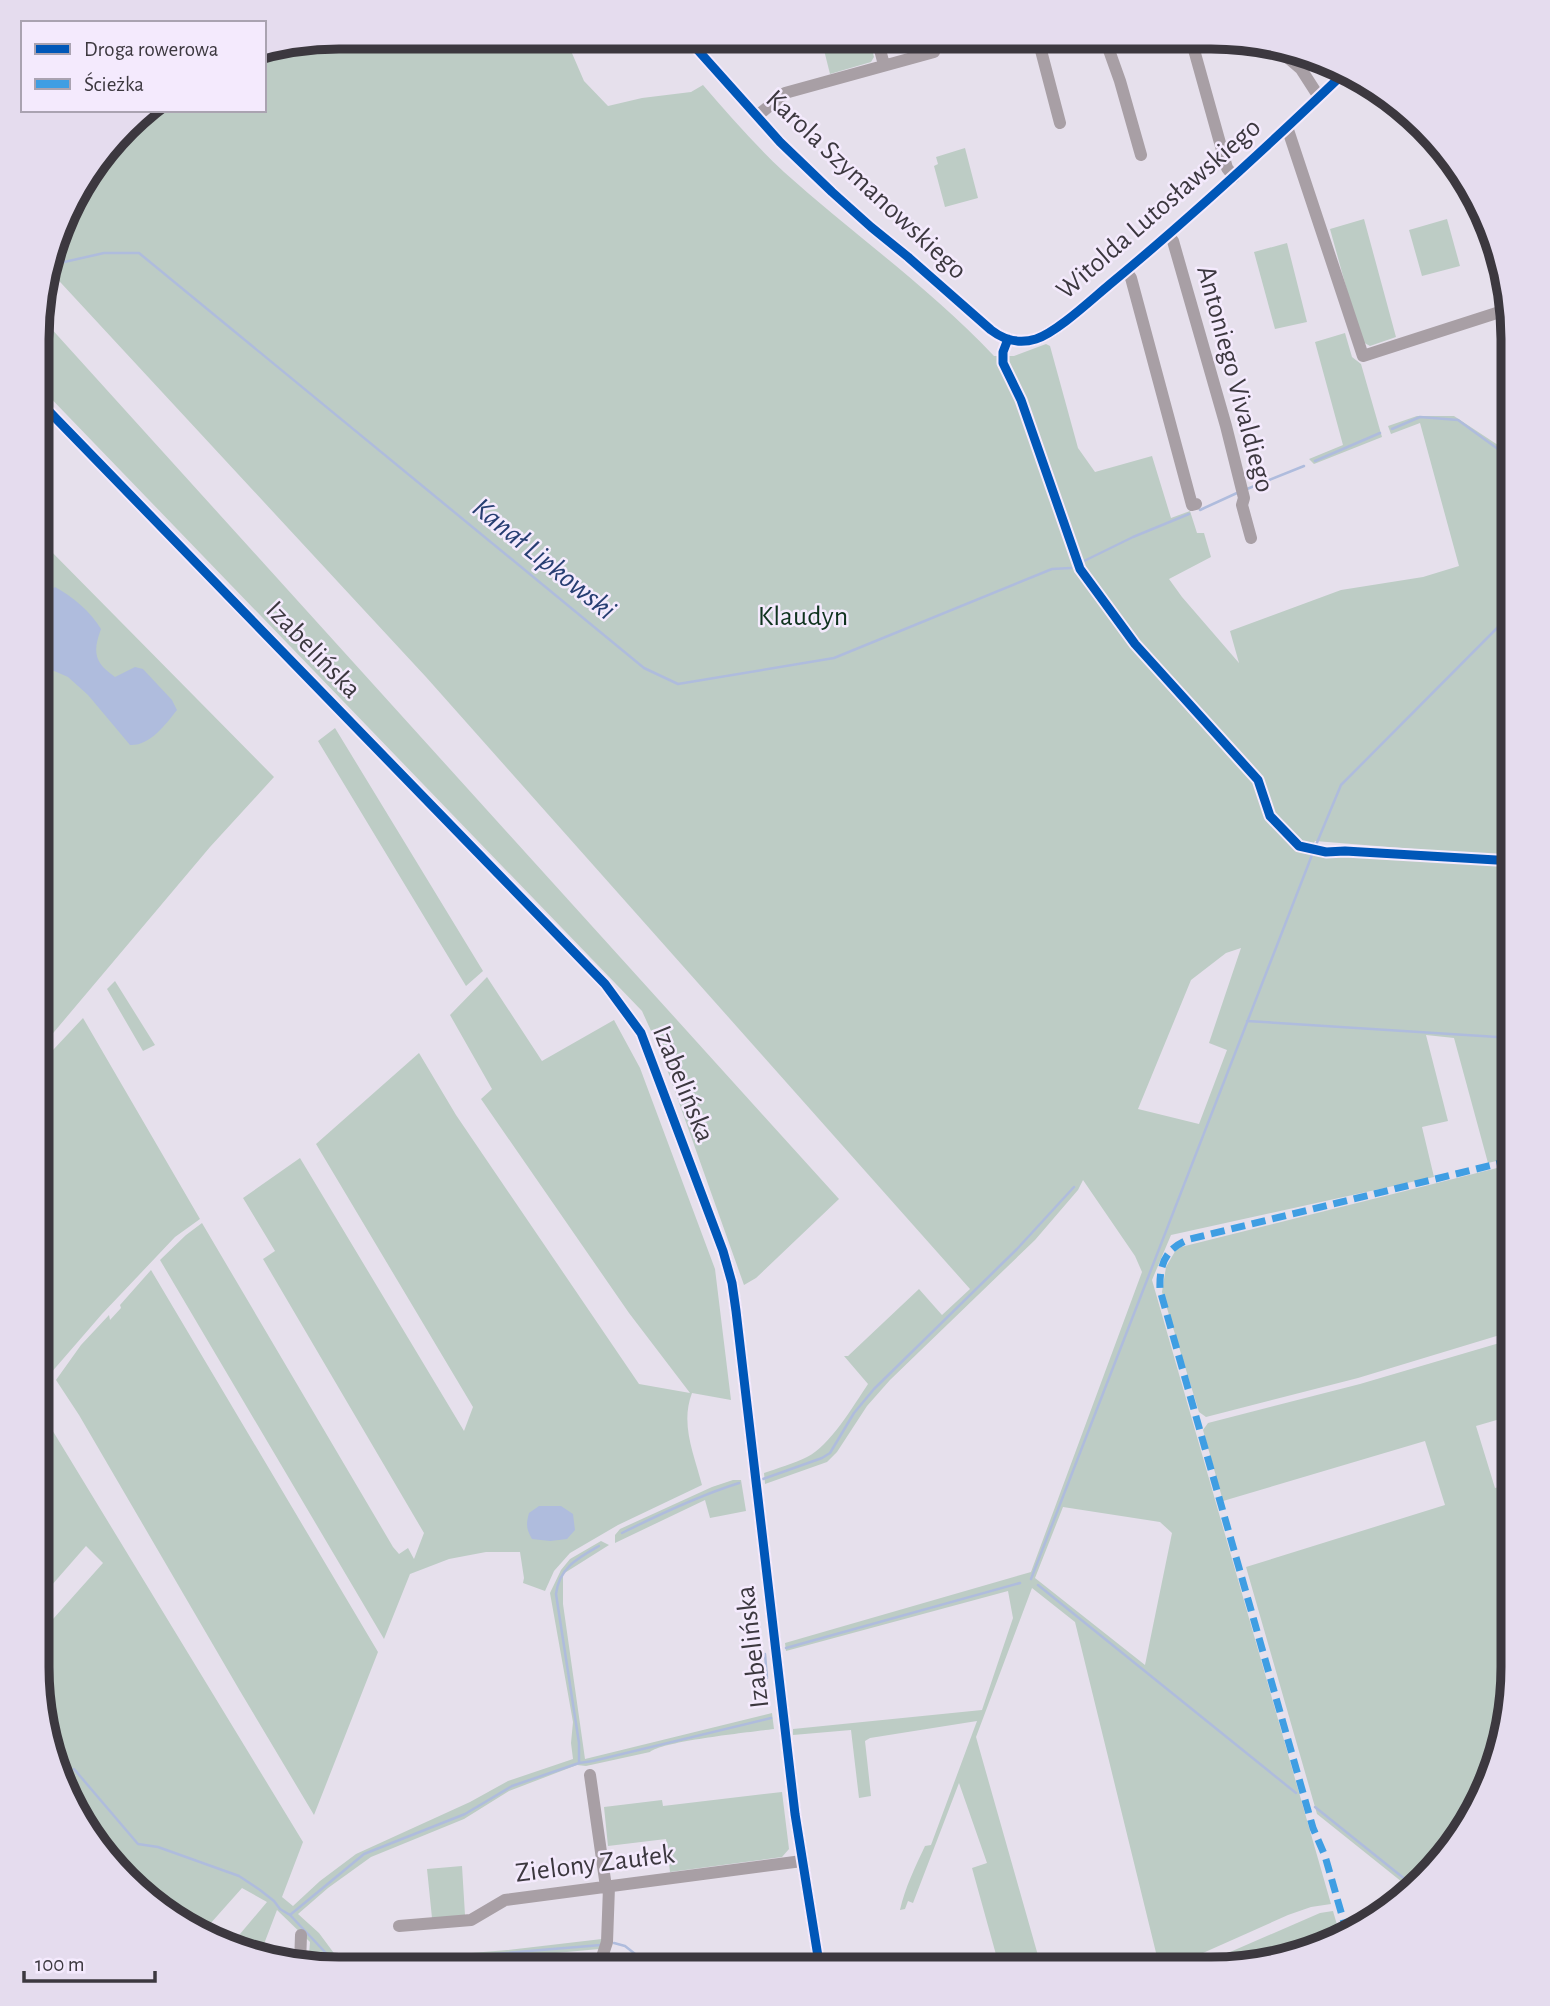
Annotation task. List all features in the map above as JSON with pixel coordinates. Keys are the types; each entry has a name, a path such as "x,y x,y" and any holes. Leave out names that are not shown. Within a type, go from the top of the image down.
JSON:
{"street":[{"name":"Karola Szymanowskiego","path":"700,49 780,142 871,227 991,330"},
{"path":"880,49 884,65"},
{"path":"1041,49 1060,122"},
{"path":"1109,49 1142,155"},
{"path":"1194,49 1227,168 1234,177"},
{"path":"757,116 785,93 934,52"},
{"path":"1291,60 1301,69 1319,97"},
{"name":"Witolda Lutosławskiego","path":"991,330 1000,337 1015,341 1032,340 1062,323 1234,177 1338,79"},
{"path":"1287,127 1363,356 1500,312"},
{"name":"Antoniego Vivaldiego","path":"1168,235 1173,241 1226,426 1251,538"},
{"path":"1126,271 1131,278 1192,505 1196,504"},
{"name":"Izabelińska","path":"49,411 605,984 640,1032 723,1251 732,1283 802,1861 818,1957"},
{"path":"590,1774 607,1887 607,1942 602,1957"},
{"name":"Zielony Zaułek","path":"398,1926 471,1920 505,1900 802,1861"},
{"path":"300,1955 301,1935"}],"green space":[{"name":"Klaudyn","path":"339,49 570,49 584,81 608,106 642,98 691,92 703,85 752,141 784,172 918,284 994,356 1014,356 1046,344 1050,346 1078,448 1095,472 1152,456 1171,518 1190,511 1197,533 1204,533 1211,557 1169,579 1239,663 1230,631 1341,590 1423,577 1459,566 1420,423 1391,434 1388,426 1417,416 1454,416 1501,447 1501,856 1315,841 1310,852 1501,864 1501,1160 1488,1163 1454,1038 1426,1035 1448,1121 1422,1127 1434,1177 1171,1235 1152,1280 1331,1904 1288,1915 1194,1957 1157,1957 1075,1622 1032,1588 976,1737 1038,1957 997,1957 972,1868 987,1863 959,1783 913,1903 908,1901 905,1909 900,1910 907,1886 925,1846 931,1845 977,1721 865,1741 871,1796 859,1798 851,1730 793,1735 793,1729 982,1710 1013,1618 1008,1591 786,1651 785,1643 1031,1572 1142,1272 1135,1256 1083,1180 1078,1190 1035,1240 890,1380 867,1406 837,1452 827,1462 765,1484 764,1473 807,1457 824,1444 868,1384 844,1356 848,1356 919,1289 942,1315 970,1289 426,677 56,278 64,246 88,194 109,163 134,134 159,112 266,112 266,59 301,51","holes":["1241,948 1209,1043 1227,1050 1199,1124 1138,1109 1191,980 1226,953","1063,1507 1160,1522 1172,1533 1145,1665 1035,1578"]},
{"path":"824,49 872,49 874,57 871,62 830,74"},
{"path":"965,148 978,198 945,207 934,166 938,164 936,157"},
{"path":"1364,219 1396,337 1370,346 1361,341 1330,229"},
{"path":"1447,219 1460,266 1422,276 1409,230"},
{"path":"1287,243 1307,322 1275,329 1254,252"},
{"path":"50,327 839,1199 756,1278 744,1285 662,1055 642,1011 49,396"},
{"path":"1345,333 1352,357 1361,364 1382,437 1314,464 1309,459 1343,445 1315,342"},
{"path":"49,549 274,777 210,847 49,1038"},
{"path":"335,728 483,971 466,986 318,741"},
{"path":"487,977 542,1061 614,1020 640,1068 715,1269 731,1400 692,1393 687,1416 688,1428 702,1485 618,1525 570,1553 554,1571 545,1591 523,1583 520,1552 486,1552 449,1559 410,1574 384,1639 160,1260 202,1223 393,1547 399,1554 408,1548 414,1559 424,1533 263,1259 275,1251 243,1198 300,1158 464,1431 473,1407 316,1144 419,1053 456,1115 639,1384 690,1393 629,1313 481,1099 492,1089 450,1015"},
{"path":"115,981 155,1045 143,1051 107,989"},
{"path":"83,1018 200,1219 175,1237 49,1375 49,1054"},
{"path":"1501,1167 1501,1335 1358,1378 1206,1417 1199,1412 1162,1292 1166,1267 1177,1248"},
{"path":"151,1270 378,1652 314,1815 56,1380 81,1345 109,1315 110,1320"},
{"path":"1501,1343 1501,1419 1476,1426 1495,1488 1501,1486 1499,1705 1486,1760 1462,1812 1429,1858 1404,1883 1317,1814 1246,1567 1445,1505 1425,1441 1223,1501 1203,1430 1208,1423 1360,1384"},
{"path":"49,1425 303,1842 282,1897 293,1906 356,1854 470,1802 508,1781 573,1759 573,1722 550,1593 561,1570 570,1559 601,1541 609,1545 563,1574 563,1604 585,1759 772,1713 774,1729 672,1744 650,1752 586,1766 577,1765 509,1791 464,1819 371,1857 298,1914 319,1933 337,1957 309,1955 310,1942 277,1910 263,1947 236,1938 267,1902 242,1888 209,1926 178,1908 148,1885 121,1858 88,1812 71,1778 51,1705 49,1624 103,1563 86,1546 49,1588"},
{"path":"733,1480 741,1480 746,1511 710,1518 705,1500 615,1543 615,1535 620,1529"},
{"path":"782,1792 789,1849 782,1857 670,1872 666,1839 608,1846 604,1807 662,1800 663,1806"},
{"path":"462,1866 465,1915 432,1918 427,1869"},
{"path":"1333,1911 1338,1928 1286,1947 1249,1955 1220,1957 1320,1913"},
{"path":"602,1939 599,1949 514,1957 424,1957"}],"water":[{"path":"55,587 68,595 81,605 101,629 96,651 103,667 115,677 135,667 143,669 172,700 177,710 162,728 144,742 130,745 88,695 68,677 49,666 49,592"},
{"path":"539,1506 561,1506 573,1514 575,1530 567,1539 532,1539 528,1529 528,1517 529,1513"}],"waterway":[{"name":"Kanał Lipkowski","path":"59,263 104,253 139,253 644,668 678,684 834,658 1052,569 1071,568"},
{"name":"Kanał Lipkowski","path":"1392,429 1420,417 1458,420 1501,451"},
{"name":"Kanał Lipkowski","path":"1315,461 1380,433"},
{"name":"Kanał Lipkowski","path":"1247,489 1304,466"},
{"name":"Kanał Lipkowski","path":"1200,510 1237,493"},
{"name":"Kanał Lipkowski","path":"1082,562 1189,514"},
{"path":"1316,845 1341,785 1501,624"},
{"path":"1031,1579 1312,855"},
{"path":"1247,1021 1501,1037"},
{"path":"763,1479 830,1453 854,1413 874,1389 1017,1249 1074,1187"},
{"path":"622,1533 679,1506 739,1483"},
{"path":"579,1762 579,1743 556,1594 565,1571 599,1546"},
{"path":"786,1648 1020,1583"},
{"path":"1038,1585 1296,1793"},
{"path":"765,1654 767,1678"},
{"path":"290,1915 364,1854 465,1814 512,1786 579,1763 771,1718"},
{"path":"62,1754 68,1761"},
{"path":"74,1769 138,1844 158,1847 239,1876 290,1915 329,1956"},
{"path":"1315,1807 1407,1881"},
{"path":"614,1943 625,1946 639,1957"},
{"path":"459,1957 601,1945"}],"marked path":[{"path":"1344,1924 1325,1856 1313,1828 1160,1290 1162,1265 1169,1252 1190,1239 1501,1163"}],"cycle path":[{"path":"697,49 780,142 832,192 991,330 1007,339 1018,341 1036,339 1074,315 1199,208 1338,79"},
{"path":"1008,339 1003,352 1003,363 1021,400 1080,569 1135,644 1258,780 1270,816 1299,846 1326,852 1501,860"},
{"path":"49,411 605,984 641,1033 723,1251 732,1283 795,1814 818,1957"}]}
